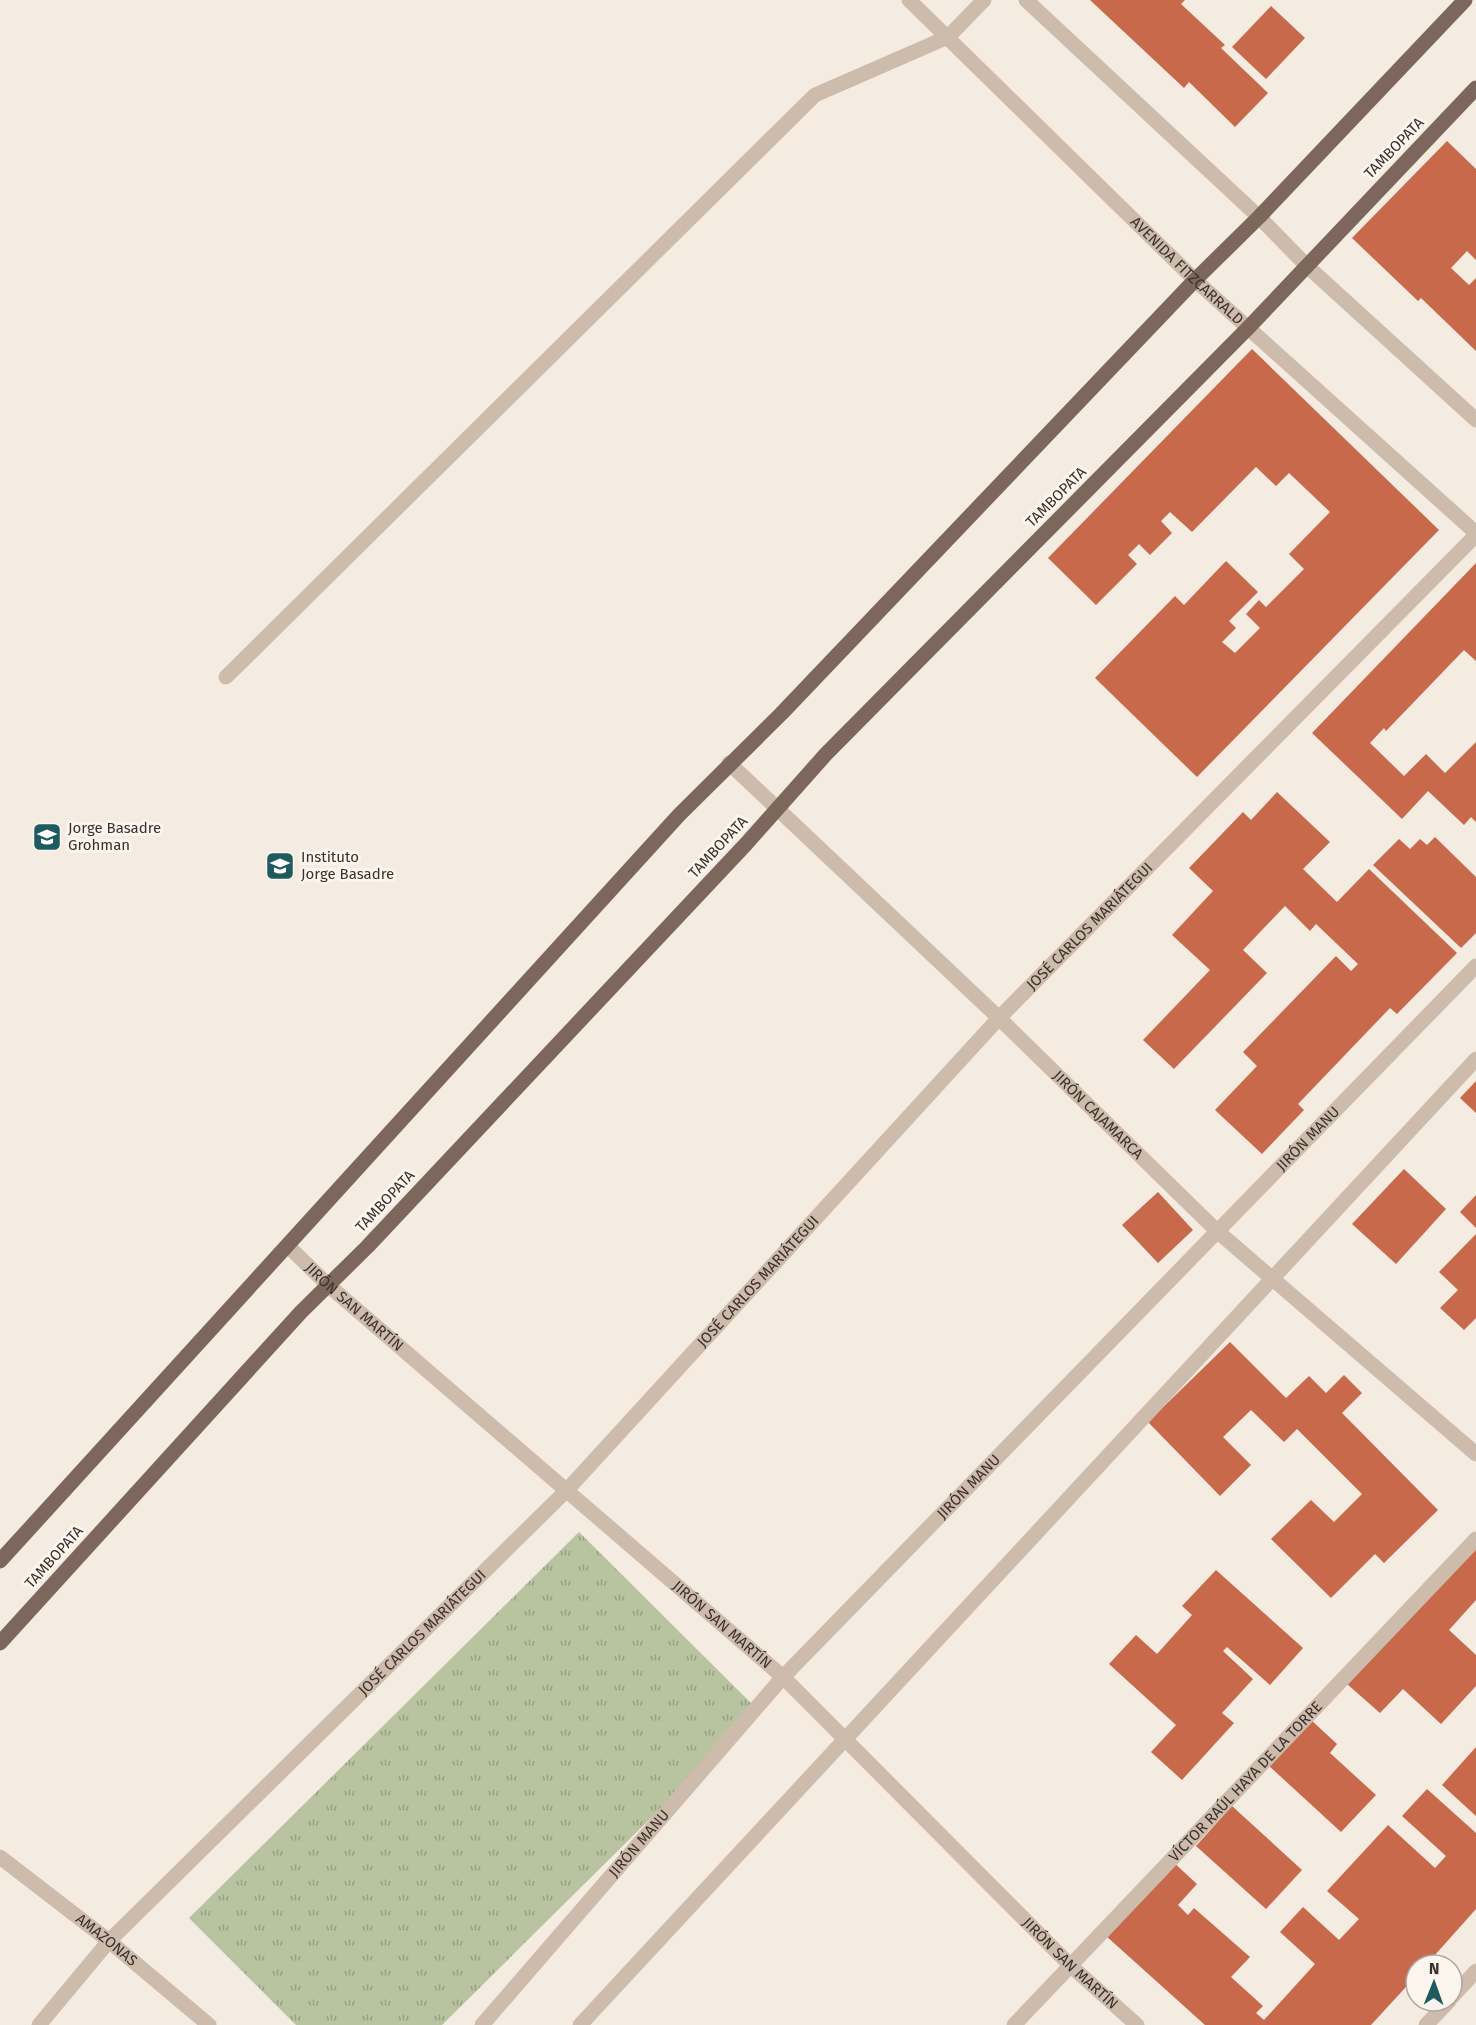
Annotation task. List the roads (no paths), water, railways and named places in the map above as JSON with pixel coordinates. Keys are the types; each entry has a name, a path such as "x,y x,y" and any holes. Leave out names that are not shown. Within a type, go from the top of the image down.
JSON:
{"main road":[{"path":"0,1561 671,823 781,714 1465,0"},
{"name":"TAMBOPATA","path":"0,1643 301,1312 368,1246 826,754 1249,327 1476,88"}],"street":[{"name":"AVENIDA FITZCARRALD","path":"909,0 1195,280 1476,534"},
{"path":"226,676 815,94 948,37 984,0"},
{"path":"1026,0 1259,217 1307,266 1476,420"},
{"name":"JOSÉ CARLOS MARIÁTEGUI","path":"39,2025 110,1941 567,1490 999,1018 1476,534"},
{"name":"JIRÓN CAJAMARCA","path":"729,763 999,1018 1217,1231 1476,1454"},
{"name":"JIRÓN MANU","path":"482,2025 783,1677 1476,966"},
{"path":"580,2025 1476,1059"},
{"name":"JIRÓN SAN MARTÍN","path":"288,1246 328,1285 783,1677 1071,1966 1137,2025"},
{"name":"VÍCTOR RAÚL HAYA DE LA TORRE","path":"1014,2025 1476,1539"},
{"name":"AMAZONAS","path":"0,1857 110,1941 209,2025"},
{"path":"1464,1984 1476,1971"},
{"path":"1426,2025 1438,2013"}],"place":[{"name":"Jorge Basadre Grohman","path":"47,837"},
{"name":"Instituto Jorge Basadre","path":"280,866"}]}
